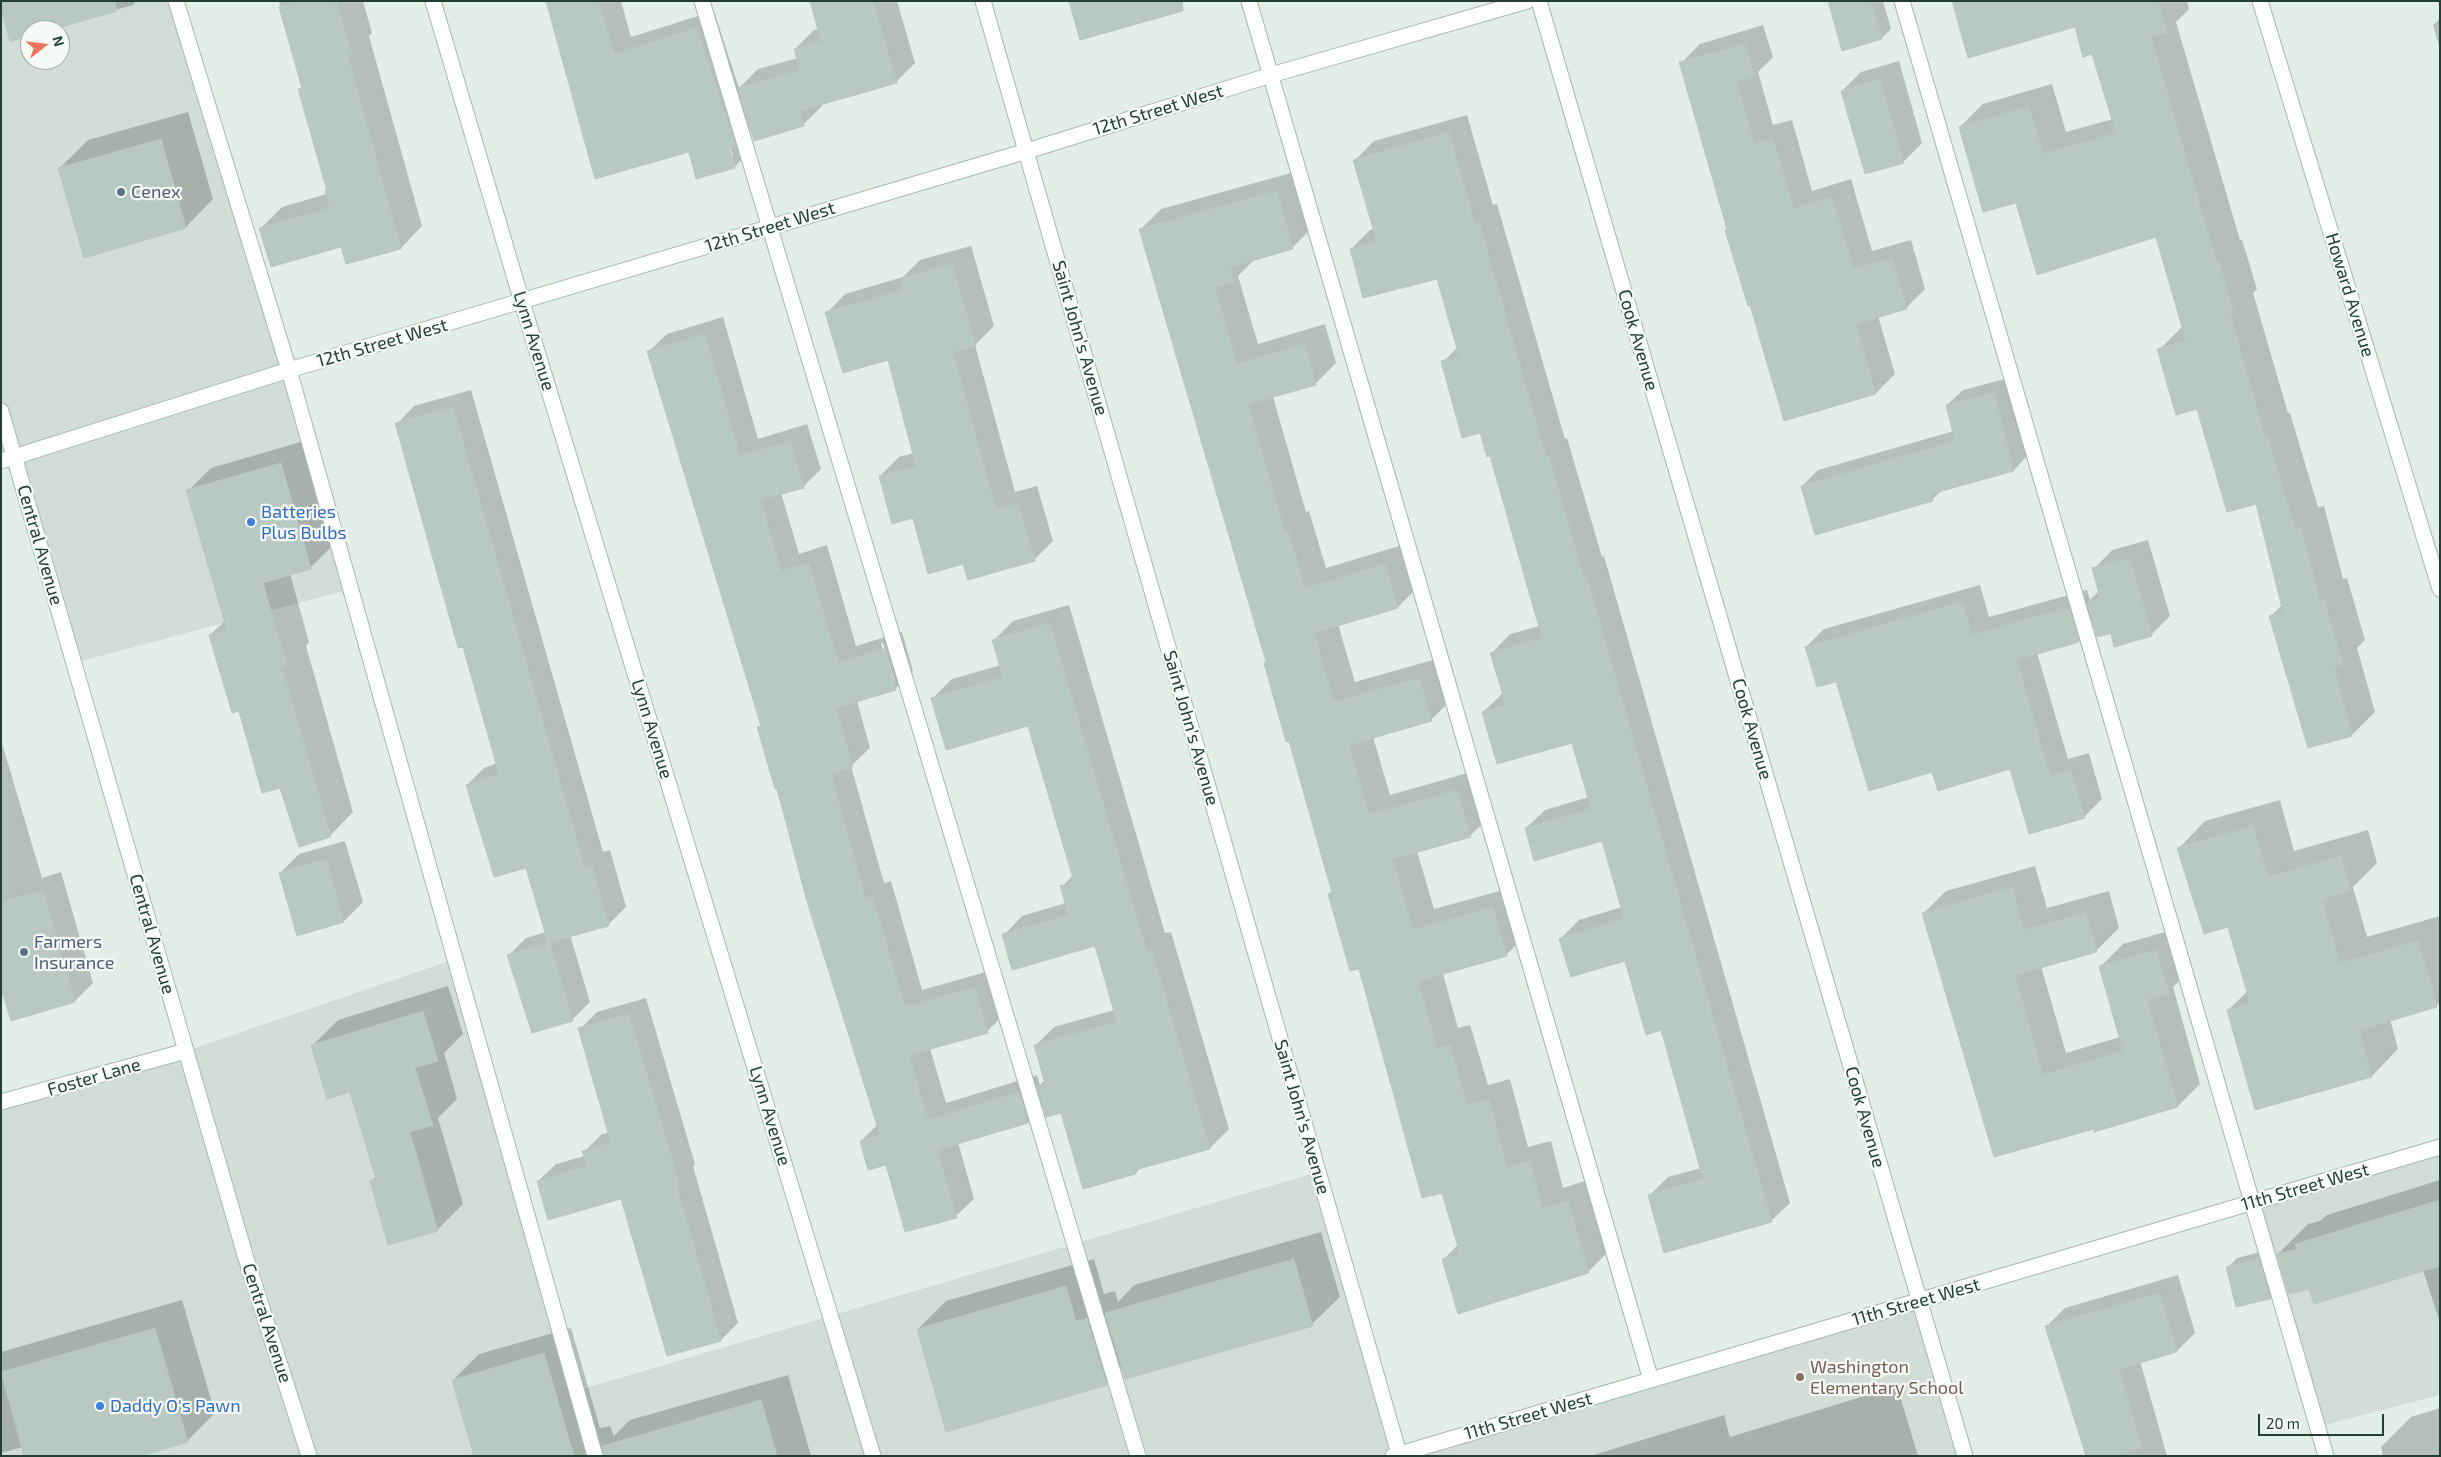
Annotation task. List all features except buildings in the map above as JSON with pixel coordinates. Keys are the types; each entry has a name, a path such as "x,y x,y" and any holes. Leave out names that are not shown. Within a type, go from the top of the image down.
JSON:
{"street":[{"path":"176,1 289,370 594,1456"},
{"name":"Lynn Avenue","path":"433,1 522,302 873,1456"},
{"path":"702,1 1138,1456"},
{"name":"Saint John's Avenue","path":"983,1 1396,1455"},
{"path":"1248,1 1651,1380"},
{"name":"12th Street West","path":"8,459 289,370 1027,151 1271,75 1527,1"},
{"name":"Cook Avenue","path":"1539,1 1965,1456"},
{"path":"1902,1 2326,1456"},
{"name":"Howard Avenue","path":"2260,1 2440,590"},
{"name":"Central Avenue","path":"1,411 8,459 186,1051 245,1255 309,1456"},
{"name":"Foster Lane","path":"1,1102 186,1051"},
{"name":"11th Street West","path":"1396,1455 2440,1148"}],"shaded area":[{"path":"1,1 176,1 351,589 74,663 15,457 1,461"},
{"path":"455,959 576,1391 1318,1172 1399,1454 1919,1301 1965,1456 1,1456 1,1105 186,1051"},
{"path":"2440,1147 2440,1395 2317,1427 2251,1203"}],"place":[{"name":"Cenex","path":"121,192"},
{"name":"Batteries Plus Bulbs","path":"251,522"},
{"name":"Farmers Insurance","path":"24,952"},
{"name":"Washington Elementary School","path":"1800,1377"},
{"name":"Daddy O's Pawn","path":"100,1406"}]}
